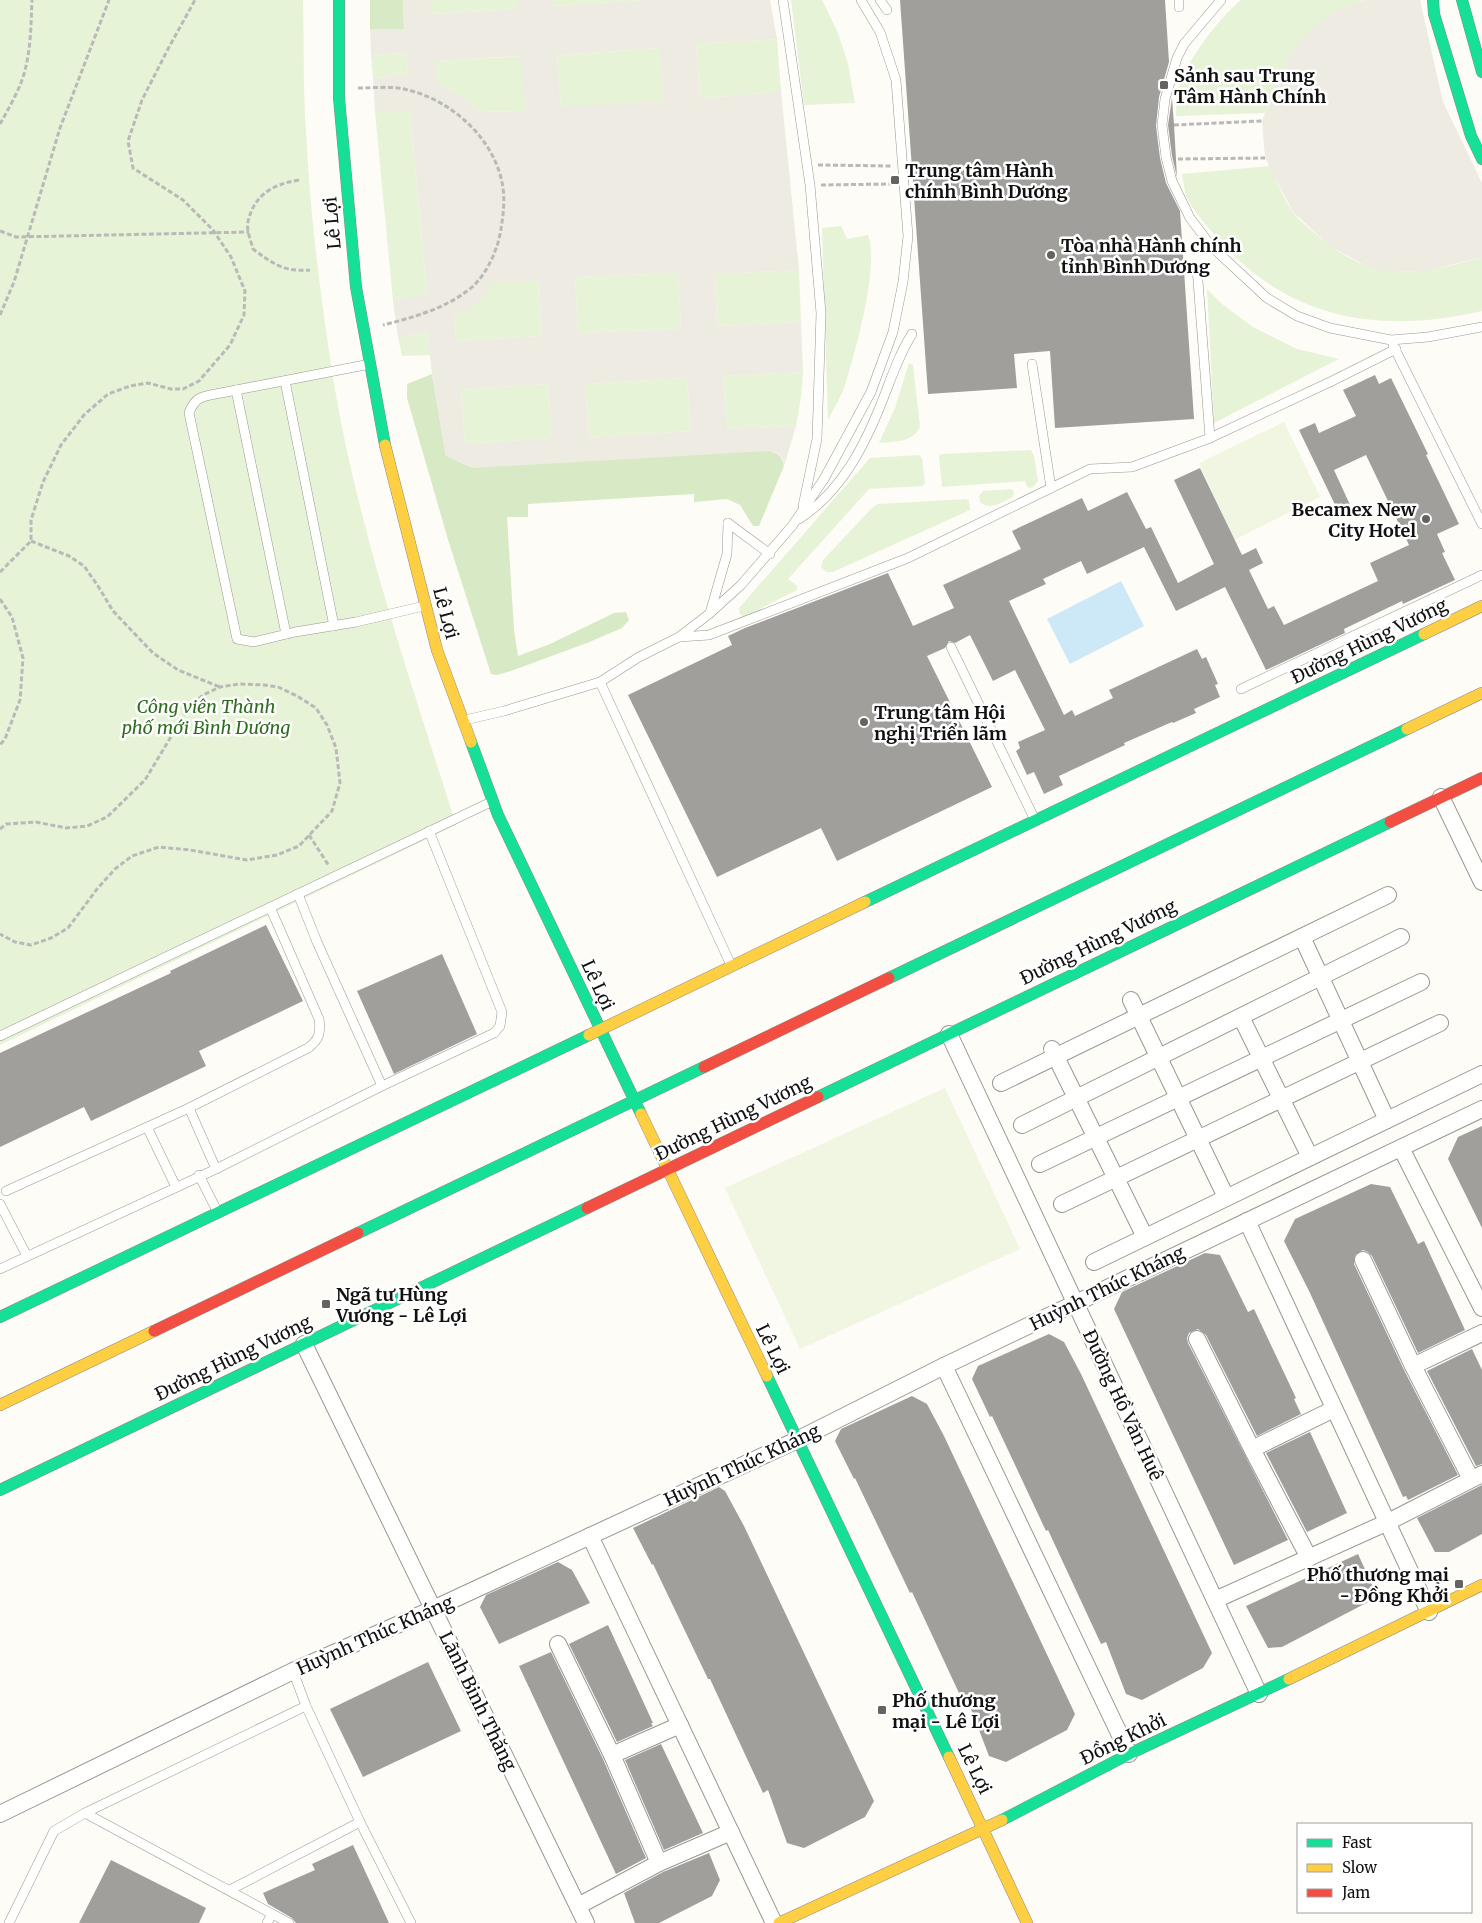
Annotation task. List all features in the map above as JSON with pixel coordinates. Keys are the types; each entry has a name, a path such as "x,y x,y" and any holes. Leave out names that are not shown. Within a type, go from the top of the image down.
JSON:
{"main road":[{"name":"Lê Lợi","path":"339,0 339,88 356,287 389,465 437,650 493,801 600,1029 983,1827 1027,1923"},
{"path":"1432,0 1434,14 1471,136 1482,159"},
{"path":"1462,0 1482,72"},
{"name":"Đường Hùng Vương","path":"0,1317 1482,606"},
{"path":"0,1405 1482,693"},
{"name":"Đường Hùng Vương","path":"0,1490 1482,778"},
{"name":"Đồng Khởi","path":"779,1923 983,1827 1002,1820 1129,1754 1260,1694 1482,1585"}],"street":[{"path":"1441,797 1482,882"},
{"path":"1001,1083 1054,1052 1138,1016 1388,896"},
{"path":"1302,937 1387,1120"},
{"path":"1022,1125 1402,937"},
{"path":"1040,1164 1421,982"},
{"path":"1131,1000 1226,1197"},
{"path":"1241,1017 1310,1157"},
{"path":"1062,1204 1440,1023"},
{"name":"Đường Hồ Văn Huê","path":"949,1034 1260,1694"},
{"path":"1054,1052 1145,1237"},
{"path":"1094,1262 1482,1074"},
{"name":"Huỳnh Thúc Kháng","path":"0,1814 293,1671 433,1609 797,1440 944,1366 1482,1109"},
{"path":"1400,1148 1482,1308"},
{"path":"1247,1221 1429,1612"},
{"path":"1215,1600 1388,1522 1476,1476 1413,1366 1363,1260"},
{"path":"1413,1366 1482,1333"},
{"path":"1197,1339 1309,1558"},
{"name":"Lãnh Binh Thăng","path":"304,1344 586,1923"},
{"path":"944,1366 1129,1754"},
{"path":"1252,1449 1334,1409"},
{"path":"590,1536 774,1923"},
{"path":"558,1644 612,1755 659,1863"},
{"path":"612,1755 680,1725"},
{"path":"578,1906 659,1863 731,1832"}],"lane":[{"path":"783,0 810,185 821,314 821,361 817,439 802,511"},
{"path":"464,720 504,711 600,682 639,657 679,638 710,614 741,586 770,554 795,522 824,479 871,392 893,332 903,282 908,236 896,80 880,32 861,0"},
{"path":"880,0 887,10"},
{"path":"1220,0 1184,44 1177,58 1165,99 1162,125 1166,157 1172,182 1190,218 1212,246 1267,298 1297,316 1330,328 1391,340 1428,337 1482,327"},
{"path":"1197,268 1210,438"},
{"path":"795,522 809,513 839,482 861,450 885,395 900,353 912,334"},
{"path":"1391,340 1482,524"},
{"path":"679,638 709,635 908,558 1090,469 1132,467 1210,438 1396,349"},
{"path":"370,364 203,397 193,402 189,413 237,639 254,642 426,606"},
{"path":"1032,364 1051,488"},
{"path":"284,381 334,626"},
{"path":"236,390 286,634"},
{"path":"710,614 726,554 728,523 770,554"},
{"path":"1241,690 1482,575"},
{"path":"1382,622 1392,649"},
{"path":"951,646 1035,821"},
{"path":"600,682 731,966"},
{"path":"0,1036 493,801"},
{"path":"0,1269 216,1169 382,1086 494,1033 500,1026 502,1012 499,1002 429,831"},
{"path":"298,894 317,942 382,1086"},
{"path":"6,1191 189,1108 308,1048 317,1041 321,1030 318,1019 270,907"},
{"path":"189,1108 216,1169"},
{"path":"147,1127 176,1187"},
{"path":"199,1176 218,1213"},
{"path":"0,1204 27,1256"},
{"path":"293,1671 306,1706 360,1822 411,1923"},
{"path":"9,1923 54,1831 84,1813 306,1706"},
{"path":"84,1813 289,1923"},
{"path":"230,1890 360,1822"},
{"path":"267,1923 272,1914"}],"path":[{"path":"0,124 18,90 26,68 31,33 32,0"},
{"path":"0,315 14,282 60,128 109,0"},
{"path":"0,572 31,540 31,520 43,482 61,445 84,414 108,394 130,386 148,383 171,389 183,389 199,381 230,345 244,315 246,291 230,257 214,232 183,200 133,168 128,141 142,100 196,0"},
{"path":"339,88 402,89 424,95 456,112 481,138 495,163 503,187 504,212 499,244 489,264 469,290 451,302 400,321 367,328 363,326"},
{"path":"1174,125 1262,121"},
{"path":"1176,159 1265,158"},
{"path":"807,165 903,166"},
{"path":"299,180 286,182 267,190 254,206 247,223 253,249 273,264 295,271 310,270"},
{"path":"810,185 905,184"},
{"path":"0,231 16,237 249,232"},
{"path":"31,540 69,556 84,566 113,611 153,654 178,670 220,686"},
{"path":"0,599 12,618 23,658 20,700 5,738 0,745"},
{"path":"0,829 6,824 36,822 73,828 87,826 107,817 145,780 187,710 202,695 220,686 239,684 278,687 297,696 316,708 327,725 336,748 340,783 332,811 299,846 276,855 247,860 159,847 132,856 116,869 97,889 68,928 51,938 31,945 15,942 0,934"},
{"path":"309,835 329,867"}],"green space":[{"name":"Công viên Thành phố mới Bình Dương","path":"0,0 303,0 304,99 310,195 320,290 334,384 357,496 372,551 404,661 456,825 0,1045"},
{"path":"370,0 403,0 404,29 370,29"},
{"path":"430,0 517,0 518,9 430,14"},
{"path":"553,0 646,0 553,6"},
{"path":"791,0 822,0 838,33 848,64 855,103 804,105"},
{"path":"1241,0 1365,0 1361,1 1287,59 1265,113 1176,116 1178,88 1183,75 1197,51 1224,17"},
{"path":"777,39 781,91 700,99 696,44"},
{"path":"660,48 663,101 561,108 557,55"},
{"path":"406,53 408,75 373,78 371,55"},
{"path":"521,56 526,111 479,112 463,98 435,81 434,61"},
{"path":"385,110 410,111 427,294 393,301 375,112"},
{"path":"1270,166 1297,218 1337,251 1357,261 1376,268 1416,271 1482,257 1482,311 1445,318 1409,321 1374,320 1341,315 1308,305 1277,289 1248,269 1195,212 1187,198 1182,174"},
{"path":"841,226 847,239 868,235 871,248 871,266 865,309 854,353 843,389 828,420 822,228"},
{"path":"799,270 801,322 717,326 715,274"},
{"path":"678,273 681,329 578,333 575,277"},
{"path":"539,281 542,336 456,341 454,317 476,302 493,282"},
{"path":"1207,289 1222,304 1253,327 1297,349 1339,359 1214,423"},
{"path":"427,331 430,355 402,356 398,337"},
{"path":"909,363 913,365 920,426 917,432 909,438 879,443 895,408"},
{"path":"803,372 796,426 727,429 723,376"},
{"path":"432,374 446,456 769,451 780,456 784,466 759,526 753,526 740,505 727,499 694,502 694,494 528,504 528,517 507,517 514,630 518,656 550,644 614,613 626,612 629,620 622,628 587,643 511,671 497,675 491,674 449,543 407,398 407,384"},
{"path":"687,378 691,431 589,438 585,384"},
{"path":"548,384 552,438 465,444 461,389"},
{"path":"1284,422 1320,497 1234,540 1199,463"},
{"path":"1031,450 1034,456 1038,481 1032,488 1027,487 1025,481 942,487 939,456 942,454"},
{"path":"919,455 922,458 925,483 922,486 869,489 788,579 797,586 797,590 744,617 740,614 739,608 870,458"},
{"path":"1012,489 1014,492 1013,497 1000,503 987,506 980,502 979,496 983,491"},
{"path":"966,499 969,501 970,510 833,572 826,572 821,567 823,560 878,504"},
{"path":"945,1088 1020,1249 800,1349 725,1188"}],"shaded area":[{"path":"403,0 430,0 431,14 517,9 517,0 553,0 553,6 646,0 770,0 777,39 696,44 700,99 781,91 799,270 715,274 717,326 801,322 803,372 723,376 727,429 796,426 784,466 783,459 778,454 769,451 472,468 446,456 432,374 427,331 398,337 393,301 427,293 410,111 375,112 373,78 408,75 406,53 371,55 370,29 404,29","holes":["659,48 663,101 561,107 557,55","520,56 526,111 479,112 463,98 435,81 435,61","678,273 681,329 578,333 575,277","539,281 542,336 456,341 454,317 483,298 493,282","687,378 691,431 589,438 585,384","548,384 552,438 465,444 461,389"]},
{"path":"1365,0 1420,0 1443,102 1482,183 1482,257 1426,271 1389,272 1367,266 1331,247 1293,212 1265,158 1262,121 1287,59 1299,42 1315,26 1335,11"}],"water":[{"path":"1121,581 1144,626 1070,664 1047,619"}],"building":[{"name":"Tòa nhà Hành chính tỉnh Bình Dương","path":"900,0 1165,0 1169,62 1159,97 1156,126 1160,158 1166,183 1180,211 1194,419 1055,428 1050,351 1014,354 1017,388 928,394"},
{"path":"1172,98 1177,177 1168,125"},
{"path":"1375,375 1379,384 1391,378 1459,524 1437,534 1445,552 1442,553 1455,580 1403,604 1402,601 1344,629 1345,633 1266,670 1225,587 1176,611 1144,547 1087,574 1081,561 1043,579 1046,584 1009,601 1064,715 1072,710 1075,716 1113,698 1109,690 1197,649 1202,659 1206,657 1218,684 1215,685 1220,697 1194,709 1196,713 1124,743 1125,745 1059,776 1063,785 1044,794 1034,772 1027,775 1016,751 1020,748 1018,742 1045,730 1015,670 993,681 970,635 955,643 949,641 945,648 927,656 992,787 837,861 821,828 717,877 628,695 732,645 728,636 745,628 888,573 913,626 954,608 943,585 1021,549 1012,531 1082,498 1088,511 1127,492 1146,529 1151,527 1178,583 1214,564 1174,480 1200,468 1242,555 1256,548 1263,563 1249,570 1268,609 1274,606 1284,625 1378,581 1370,563 1409,545 1366,455 1334,470 1351,507 1339,513 1299,430 1315,423 1319,433 1356,416 1343,390"},
{"path":"266,925 303,1001 199,1051 206,1066 91,1121 84,1107 0,1147 0,1053 171,973 170,971"},
{"path":"442,954 477,1034 394,1074 357,991"},
{"path":"1482,1126 1482,1228 1448,1159 1458,1137"},
{"path":"1371,1184 1390,1187 1418,1244 1424,1241 1465,1330 1418,1353 1372,1256 1363,1250 1355,1255 1354,1264 1404,1370 1458,1475 1408,1500 1406,1496 1403,1497 1310,1293 1284,1241 1295,1219"},
{"path":"1205,1253 1220,1255 1248,1312 1254,1309 1296,1398 1294,1399 1301,1414 1257,1436 1206,1335 1198,1329 1189,1333 1188,1343 1288,1540 1234,1565 1114,1309 1122,1292"},
{"path":"1049,1334 1064,1342 1081,1374 1212,1653 1203,1668 1142,1700 1126,1694 1106,1642 1101,1644 1048,1530 1046,1531 992,1416 990,1417 972,1379 978,1366"},
{"path":"1472,1349 1482,1370 1482,1464 1476,1466 1427,1371"},
{"path":"912,1396 927,1404 944,1436 1075,1714 1067,1730 1006,1762 989,1756 969,1704 965,1706 912,1592 910,1593 855,1478 835,1441 841,1429"},
{"path":"1310,1432 1347,1513 1307,1532 1266,1453"},
{"path":"1482,1485 1482,1534 1449,1552 1435,1552 1417,1518"},
{"path":"719,1487 725,1491 744,1526 874,1801 865,1817 804,1848 787,1843 768,1790 763,1793 710,1679 708,1679 653,1564 633,1528"},
{"path":"1358,1554 1374,1589 1370,1601 1282,1647 1268,1648 1246,1606"},
{"path":"558,1562 572,1570 590,1603 499,1644 480,1607 486,1595"},
{"path":"608,1625 653,1723 651,1723 653,1726 617,1742 569,1644"},
{"path":"551,1652 603,1759 646,1858 616,1874 519,1666"},
{"path":"428,1662 461,1731 363,1777 330,1709"},
{"path":"661,1744 703,1833 664,1850 625,1760"},
{"path":"353,1845 389,1923 296,1923 292,1918 268,1904 263,1893 315,1870 312,1864"},
{"path":"709,1853 720,1880 712,1896 659,1923 635,1923 624,1893 663,1872"},
{"path":"111,1860 206,1908 199,1923 79,1923"}],"traffic: fast":[{"path":"339,0 339,98 356,287 385,445"},
{"path":"1433,0 1434,14 1471,136 1482,159"},
{"path":"1462,0 1482,72"},
{"path":"865,902 1424,634"},
{"path":"889,978 1407,729"},
{"path":"471,742 498,815 641,1114"},
{"path":"818,1097 1390,822"},
{"path":"0,1317 589,1035"},
{"path":"358,1233 704,1067"},
{"path":"0,1490 587,1208"},
{"path":"767,1376 949,1757"},
{"path":"1002,1820 1129,1754 1289,1679"}],"traffic: slow":[{"path":"385,445 437,650 471,742"},
{"path":"1424,634 1482,606"},
{"path":"1407,729 1482,693"},
{"path":"589,1035 865,902"},
{"path":"641,1114 767,1376"},
{"path":"0,1405 154,1331"},
{"path":"1289,1679 1482,1585"},
{"path":"949,1757 1027,1923"},
{"path":"779,1923 1002,1820"}],"traffic: jam":[{"path":"1390,822 1482,778"},
{"path":"704,1067 889,978"},
{"path":"587,1208 818,1097"},
{"path":"154,1331 358,1233"}],"place":[{"name":"Sảnh sau Trung Tâm Hành Chính","path":"1164,85"},
{"name":"Trung tâm Hành chính Bình Dương","path":"895,180"},
{"name":"Tòa nhà Hành chính tỉnh Bình Dương","path":"1051,255"},
{"name":"Becamex New City Hotel","path":"1426,519"},
{"name":"Trung tâm Hội nghị Triển lãm","path":"864,722"},
{"name":"Ngã tư Hùng Vương - Lê Lợi","path":"326,1304"},
{"name":"Phố thương mại - Đồng Khởi","path":"1459,1584"},
{"name":"Phố thương mại - Lê Lợi","path":"882,1710"}]}
